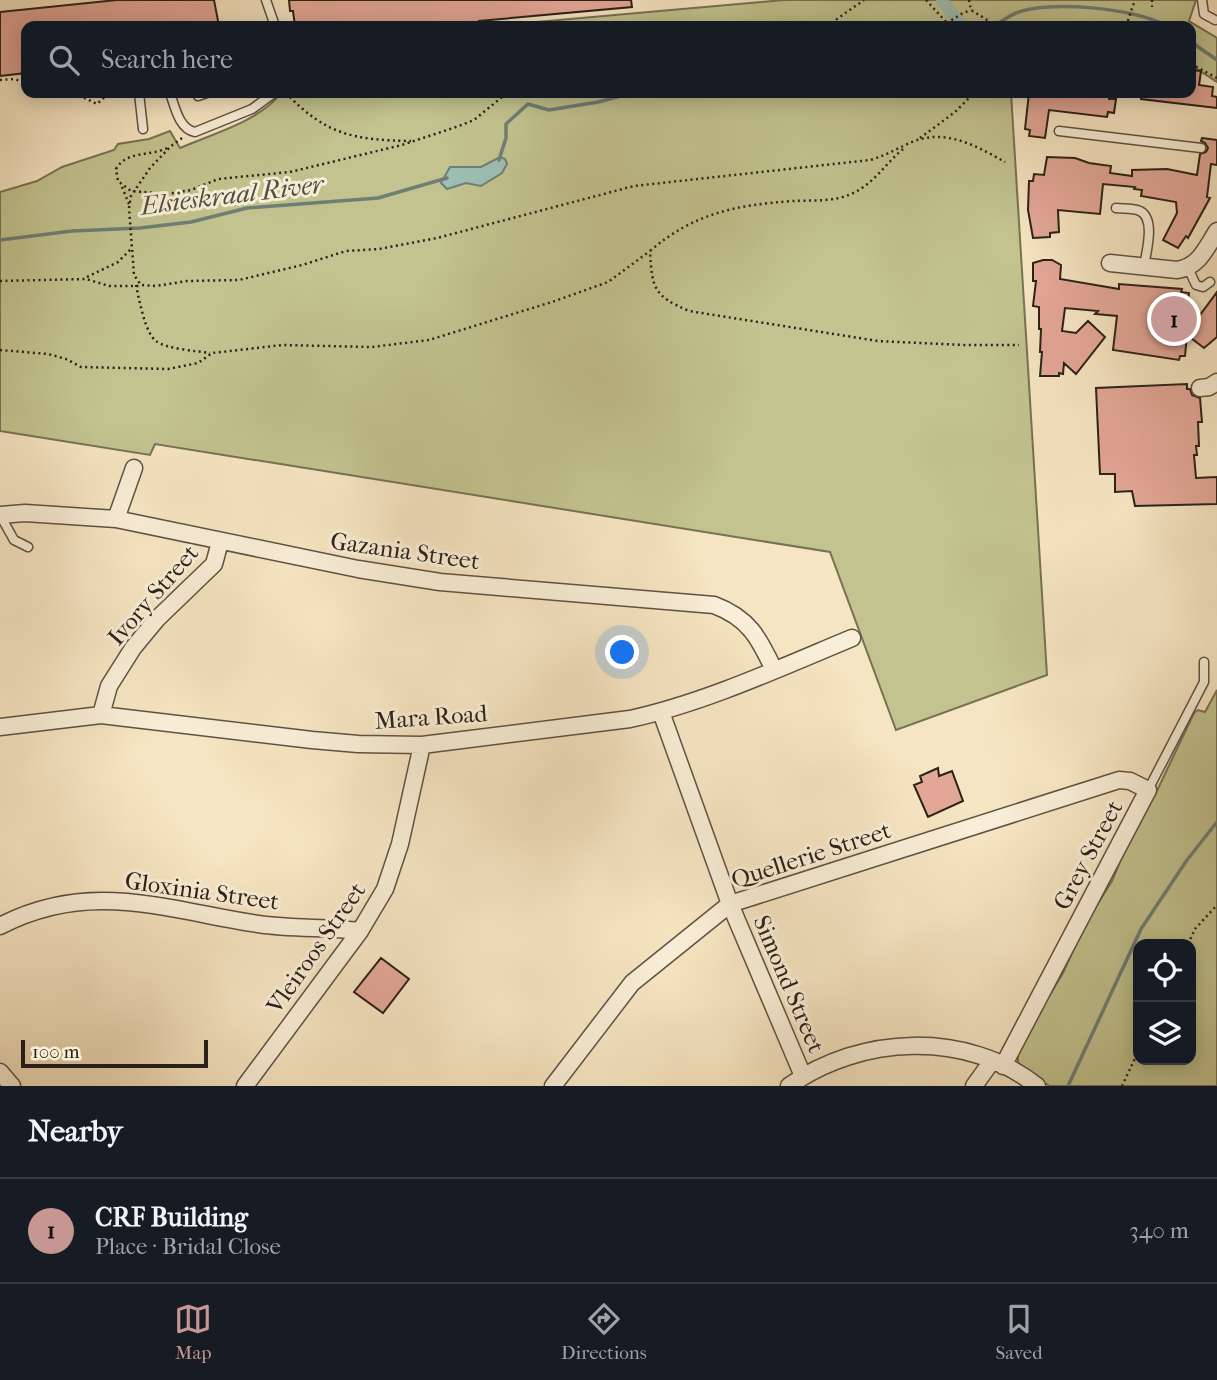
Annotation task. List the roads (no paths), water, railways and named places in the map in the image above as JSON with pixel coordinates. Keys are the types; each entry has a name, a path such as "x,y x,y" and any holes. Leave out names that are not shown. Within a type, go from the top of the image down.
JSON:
{"street":[{"path":"1110,262 1177,270 1188,268 1200,258 1217,231"},
{"path":"1200,388 1217,382"},
{"path":"1217,388 1217,400"},
{"path":"116,519 134,468"},
{"name":"Gazania Street","path":"0,515 24,513 116,519 358,569 440,582 714,605 730,611 752,629 774,670"},
{"name":"Ivory Street","path":"101,715 109,686 133,648 157,620 214,564 220,542"},
{"name":"Mara Road","path":"0,727 101,715 312,740 422,745 630,719 661,712 852,638"},
{"name":"Simond Street","path":"661,712 730,904 803,1076"},
{"name":"Vleiroos Street","path":"245,1086 360,931 385,889 422,745"},
{"name":"Quellerie Street","path":"552,1086 632,983 730,904 1119,780 1130,780 1148,790"},
{"name":"Grey Street","path":"974,1086 997,1063 1148,790"},
{"name":"Gloxinia Street","path":"0,926 57,905 123,900 262,924 360,931"},
{"path":"789,1086 803,1076 860,1053 894,1046 931,1046 965,1051 997,1063 1037,1086"},
{"path":"0,1072 12,1086"}],"lane":[{"path":"266,0 273,21"},
{"path":"1202,0 1204,14 1215,20"},
{"path":"140,98 143,129"},
{"path":"172,98 182,123 190,131 198,132 252,109 267,98"},
{"path":"1059,131 1201,148"},
{"path":"1116,208 1139,211 1147,218 1149,228 1144,267"},
{"path":"1188,268 1196,285 1203,287 1210,282"},
{"path":"0,515 14,540 28,547"},
{"name":"Grey Street","path":"1148,790 1204,682 1203,662"}],"water":[{"path":"500,157 505,159 507,164 502,173 481,186 466,183 447,189 441,183 450,167 481,167"}],"waterway":[{"path":"942,0 958,21"},
{"name":"Elsieskraal River","path":"1001,21 1030,9 1049,7 1092,8 1155,21"},
{"name":"Elsieskraal River","path":"1196,45 1217,60"},
{"name":"Elsieskraal River","path":"499,160 506,138 506,124 528,104 549,110 613,98"},
{"name":"Elsieskraal River","path":"0,240 72,231 140,228 191,222 247,208 378,198 447,178"},
{"path":"1068,1086 1141,929 1187,860 1217,822"}],"place":[{"name":"CRF Building","path":"1174,319"}]}
